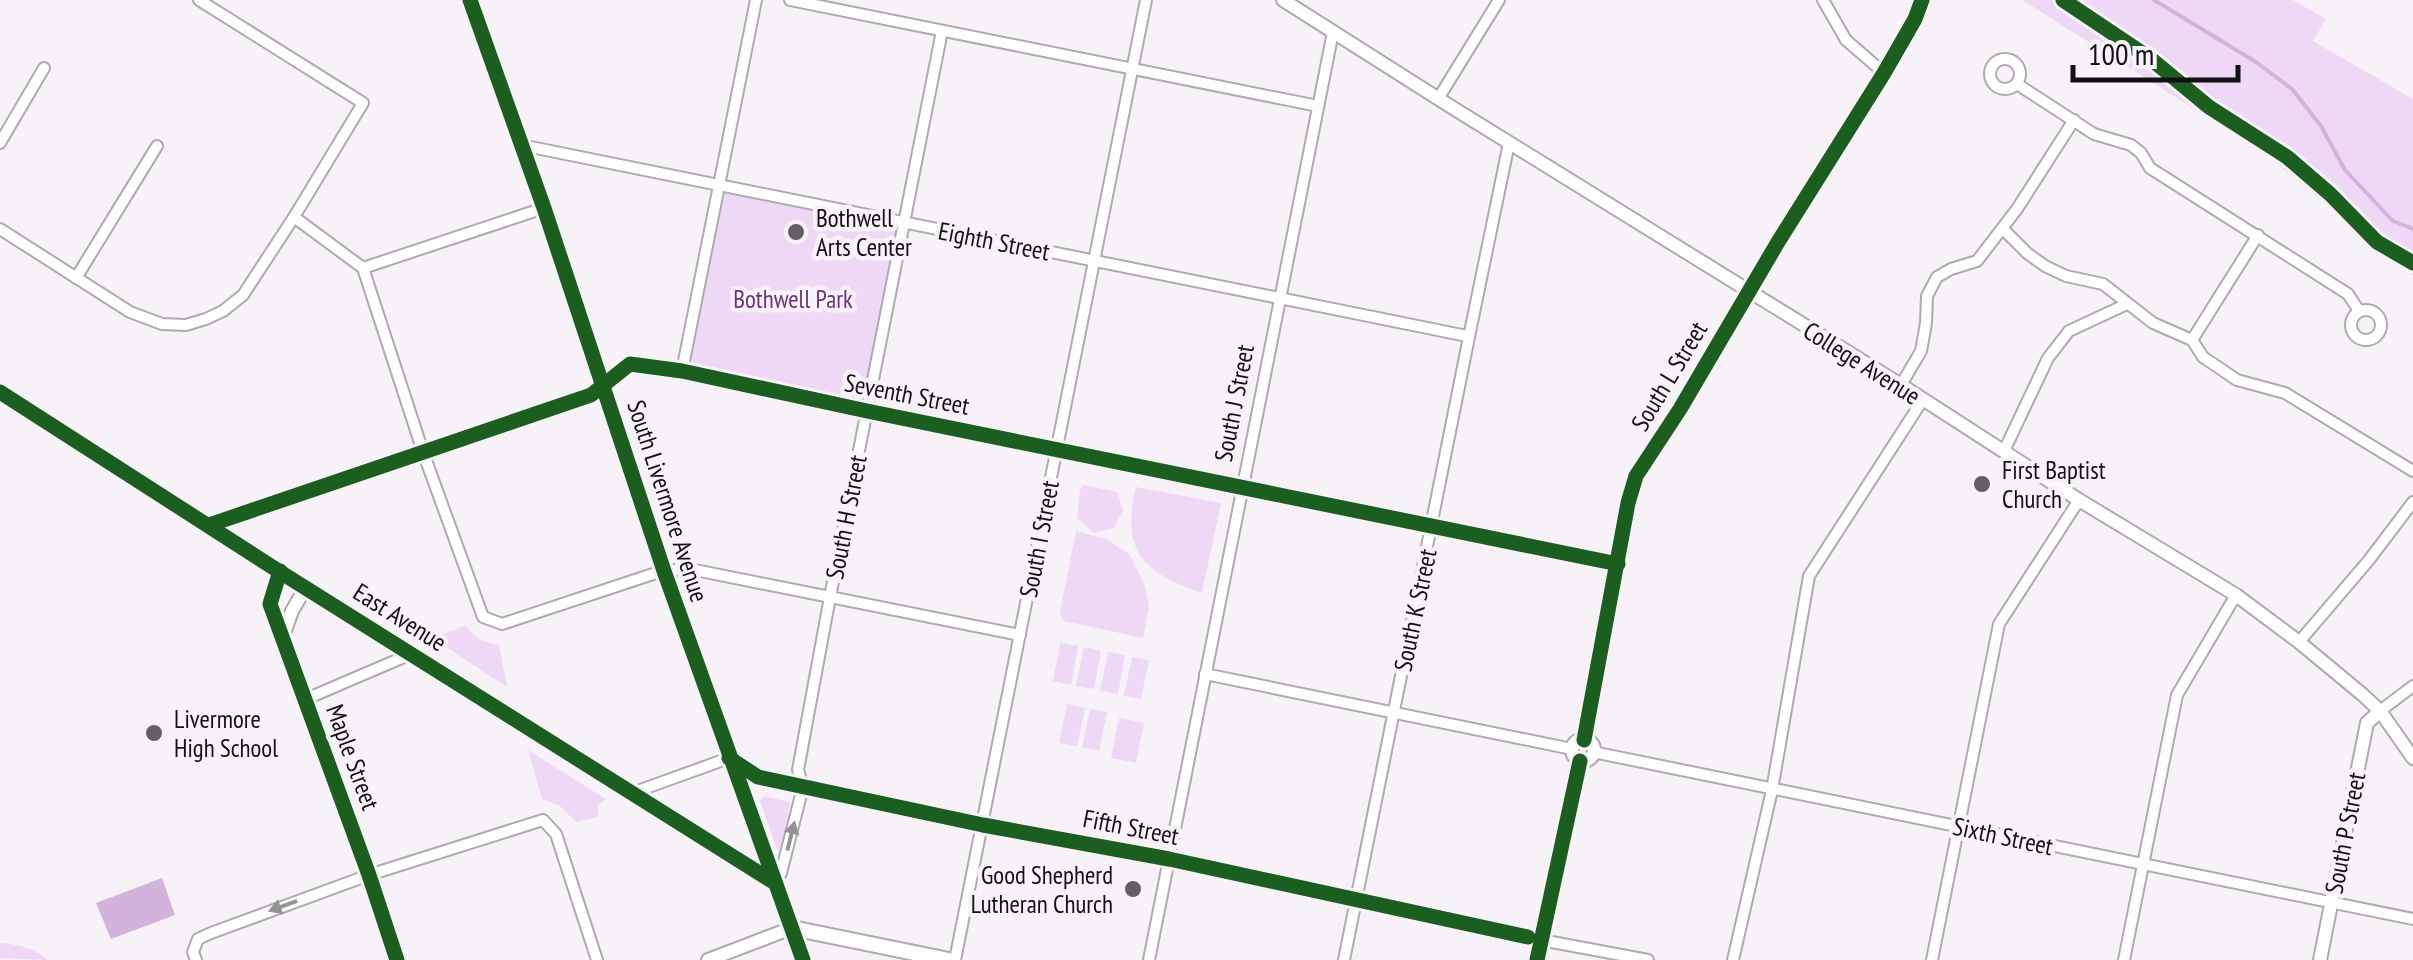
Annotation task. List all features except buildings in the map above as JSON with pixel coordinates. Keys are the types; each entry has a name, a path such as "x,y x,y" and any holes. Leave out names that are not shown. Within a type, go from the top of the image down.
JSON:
{"main road":[{"name":"South Livermore Avenue","path":"470,0 544,208 664,571 803,960"},
{"name":"East Avenue","path":"0,392 775,882"},
{"path":"792,928 952,960"}],"street":[{"path":"0,229 130,312 162,324 186,325 206,319 243,295 362,103 198,0"},
{"path":"682,372 756,0"},
{"path":"794,0 1318,106"},
{"name":"South I Street","path":"952,960 1146,0"},
{"name":"College Avenue","path":"1283,0 2079,500 2236,594 2380,711 2413,758"},
{"path":"1438,98 1499,0"},
{"path":"1823,0 1846,40 1884,72"},
{"name":"South L Street","path":"1584,740 1636,476 1884,72 1922,0"},
{"name":"South H Street","path":"775,882 781,874 803,787 798,770 942,30"},
{"name":"South J Street","path":"1149,960 1333,32"},
{"path":"0,143 44,68"},
{"path":"2017,84 2094,134 2131,145 2150,168 2348,294 2360,311"},
{"path":"1901,385 1921,350 1927,296 1937,277 1977,261 2004,228 2074,120"},
{"name":"South K Street","path":"1344,960 1509,143"},
{"name":"Eighth Street","path":"521,145 1468,336"},
{"path":"76,278 157,146"},
{"path":"363,268 544,208"},
{"path":"294,217 363,268 483,617 502,624 664,571 684,568 1020,636"},
{"path":"2004,228 2045,266 2066,276 2102,284 2152,323 2192,340 2203,358 2237,380 2284,394 2413,471"},
{"path":"2192,340 2258,235"},
{"path":"2004,452 2048,358 2070,331 2127,304"},
{"name":"Seventh Street","path":"209,525 592,395 630,364 1618,564"},
{"path":"1734,960 1772,790 1809,576 1922,400"},
{"path":"1932,960 1999,624 2079,500"},
{"path":"2298,642 2413,502"},
{"name":"Maple Street","path":"280,572 270,604 397,960"},
{"path":"283,636 306,588"},
{"path":"2124,960 2177,695 2236,594"},
{"path":"306,698 411,654"},
{"path":"1205,674 1394,712 1576,755 1588,759 1592,746 1578,741 1576,755 1537,960"},
{"path":"2380,711 2413,686"},
{"name":"South P Street","path":"2320,960 2366,724 2380,711"},
{"name":"Sixth Street","path":"1593,752 2413,919"},
{"path":"632,793 729,758"},
{"name":"Fifth Street","path":"729,758 752,775 803,787 1648,960"},
{"path":"196,960 193,952 198,939 369,875 542,820 556,834 598,960"},
{"path":"708,960 792,928"}],"green space":[{"path":"2022,0 2293,0 2326,19 2313,41 2413,99 2413,275 2264,153"},
{"name":"Bothwell Park","path":"719,185 904,222 867,411 682,371"},
{"path":"1084,485 1117,492 1123,510 1114,528 1094,533 1077,518"},
{"path":"1136,487 1221,503 1202,593 1165,577 1141,557 1131,528"},
{"path":"1076,531 1106,539 1129,554 1144,583 1149,606 1143,638 1064,621 1060,612"},
{"path":"466,625 480,639 499,645 507,687 433,638"},
{"path":"1060,643 1078,646 1071,685 1053,681"},
{"path":"1084,647 1101,651 1094,689 1076,686"},
{"path":"1108,652 1125,655 1118,694 1100,691"},
{"path":"1132,657 1149,660 1141,699 1124,696"},
{"path":"1067,704 1085,708 1077,746 1059,743"},
{"path":"1090,709 1107,712 1099,751 1082,747"},
{"path":"1119,718 1144,723 1136,763 1111,758"},
{"path":"528,750 606,799 598,805 598,817 576,822 560,806 542,799"},
{"path":"764,796 790,802 781,851 760,801"},
{"path":"0,943 25,947 48,960 0,958"}],"shaded area":[{"path":"162,878 175,915 111,939 96,903"}],"waterway":[{"path":"2154,0 2256,62 2292,89 2321,126 2345,170 2393,221 2413,229"}],"cycle path":[{"path":"470,0 544,208 664,571 803,960"},
{"path":"1584,740 1636,476 1884,73 1922,0"},
{"path":"2063,0 2151,59 2209,107 2287,157 2377,242 2413,263"},
{"path":"209,525 591,395 630,364 682,371 1618,564"},
{"path":"0,392 775,883"},
{"path":"280,571 270,604 397,960"},
{"path":"729,758 758,777 983,825 1169,859 1528,937"},
{"path":"1537,960 1580,761"}],"place":[{"name":"Bothwell Arts Center","path":"796,232"},
{"name":"First Baptist Church","path":"1982,484"},
{"name":"Livermore High School","path":"154,733"},
{"name":"Good Shepherd Lutheran Church","path":"1133,889"}]}
